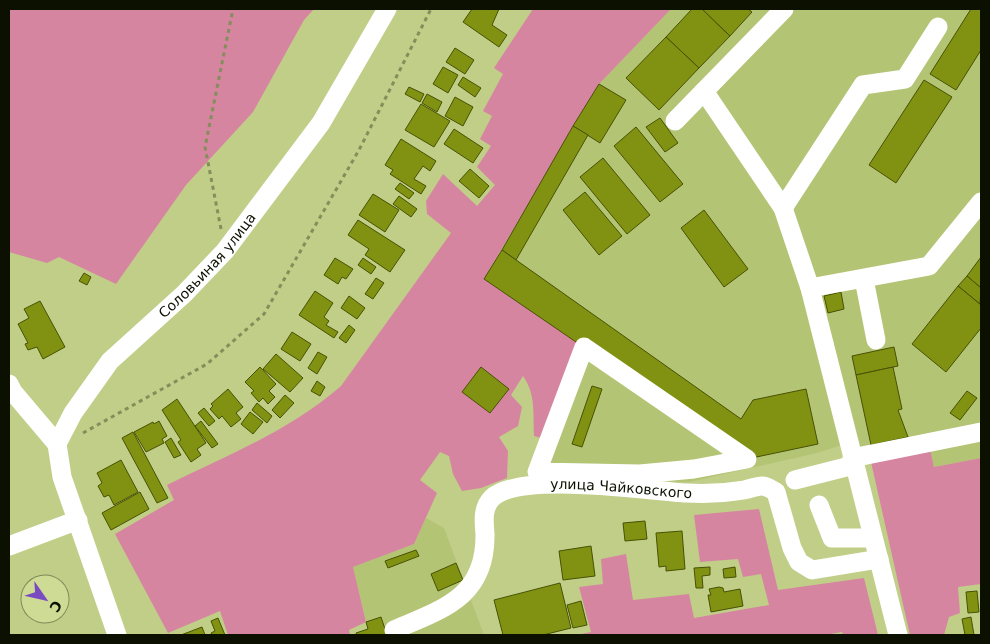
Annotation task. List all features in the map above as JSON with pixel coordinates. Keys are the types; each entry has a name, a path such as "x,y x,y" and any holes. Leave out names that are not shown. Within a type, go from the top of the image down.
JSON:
{"street":[{"name":"Соловьиная улица","path":"57,444 73,413 110,360 184,294 225,251 321,123 387,9"},
{"path":"675,120 784,9"},
{"path":"782,208 863,85 905,79 938,26"},
{"path":"704,91 782,208 810,288 898,635"},
{"path":"810,288 929,266 981,202"},
{"path":"864,279 876,340"},
{"path":"584,347 747,459 694,469 660,481 536,472 584,347"},
{"path":"9,384 13,392 57,444 62,477 117,635"},
{"path":"795,480 853,462 981,432"},
{"name":"улица Чайковского","path":"394,630 462,597 478,576 484,559 484,513 492,498 514,488 545,485 634,487 660,481 688,493 742,490 764,486 776,492 792,548 799,562 812,570 879,559"},
{"path":"819,504 832,538 873,538"},
{"path":"9,546 78,520"}],"path":[{"path":"225,251 205,147 232,9"},
{"path":"83,432 207,364 264,314 371,127 431,9"}],"shaded area":[{"path":"9,9 314,9 304,20 253,112 186,185 116,284 59,257 47,263 9,252"},
{"path":"533,9 671,9 599,84 484,279 584,347 541,438 534,436 532,397 523,376 511,395 522,407 518,426 499,437 508,451 507,478 481,488 462,491 453,474 449,456 440,452 420,480 437,493 414,544 353,567 366,622 349,630 350,635 228,635 220,611 168,633 115,534 174,500 167,485 235,453 280,429 322,402 341,386 451,233 427,214 426,201 443,174 477,206 495,185 477,167 491,146 480,139 492,116 483,111 503,74 494,68"},
{"path":"671,9 981,9 981,458 934,467 930,449 859,464 854,441 817,453 689,482 527,477 570,359 484,279 599,84"},
{"path":"930,449 934,467 981,458 981,584 958,587 960,613 949,617 944,635 910,635 871,462"},
{"path":"759,509 778,590 864,578 878,635 843,635 842,632 825,635 576,635 591,632 579,587 603,584 601,559 626,554 633,600 689,594 694,618 769,605 761,574 743,577 738,559 700,562 694,515"},
{"path":"426,518 444,528 484,635 350,635 368,629 353,567 414,544"}],"building":[{"path":"472,9 499,9 492,25 507,35 499,47 463,22"},
{"path":"692,9 702,9 730,36 699,68 666,37"},
{"path":"702,9 748,9 752,12 730,36"},
{"path":"971,9 981,9 981,50 956,90 930,74"},
{"path":"666,37 699,68 659,110 626,78"},
{"path":"455,48 474,60 465,74 446,62"},
{"path":"443,67 458,75 448,93 433,84"},
{"path":"463,77 481,88 475,97 458,85"},
{"path":"924,80 952,97 896,183 869,165"},
{"path":"599,84 626,100 600,143 573,126"},
{"path":"409,87 424,94 420,102 405,94"},
{"path":"427,94 442,102 437,112 422,103"},
{"path":"455,97 473,107 463,126 445,116"},
{"path":"421,104 450,121 434,147 405,130"},
{"path":"660,118 678,143 665,152 646,127"},
{"path":"573,126 588,135 516,260 502,250"},
{"path":"636,127 683,184 660,202 614,146"},
{"path":"454,129 483,148 473,163 444,144"},
{"path":"401,139 436,161 430,171 423,166 414,179 426,186 421,194 390,174 393,170 385,165"},
{"path":"603,158 650,215 627,234 580,177"},
{"path":"470,169 489,186 479,198 459,181"},
{"path":"400,183 414,193 409,199 395,189"},
{"path":"585,192 622,236 599,255 563,210"},
{"path":"373,194 399,210 385,232 359,215"},
{"path":"399,196 417,209 411,217 393,204"},
{"path":"704,210 748,269 724,287 681,228"},
{"path":"358,220 405,250 390,272 365,255 369,249 348,235"},
{"path":"502,250 741,419 753,400 806,389 818,444 747,459 484,279"},
{"path":"981,257 981,288 967,276"},
{"path":"335,258 353,269 346,279 342,277 338,284 324,275"},
{"path":"363,258 376,267 371,274 358,265"},
{"path":"84,273 91,277 87,285 79,281"},
{"path":"967,276 981,288 980,304 958,286"},
{"path":"376,278 384,283 373,299 365,294"},
{"path":"958,286 981,305 981,328 946,372 912,344"},
{"path":"315,291 333,303 324,317 329,321 326,325 338,332 334,338 299,315"},
{"path":"841,292 844,309 828,313 824,296"},
{"path":"349,296 365,308 357,319 341,308"},
{"path":"40,301 65,347 43,359 37,347 28,350 25,344 28,343 18,324 29,318 24,309"},
{"path":"349,325 355,330 346,343 339,338"},
{"path":"292,332 311,344 300,361 281,349"},
{"path":"894,347 898,366 856,375 852,356"},
{"path":"318,352 327,357 317,374 308,368"},
{"path":"276,354 303,378 290,392 263,369"},
{"path":"260,367 276,384 269,391 275,397 268,404 263,398 259,402 251,393 254,391 245,382"},
{"path":"481,367 509,389 490,413 462,392"},
{"path":"893,367 902,409 898,410 908,437 871,445 856,375"},
{"path":"317,381 325,387 320,396 311,391"},
{"path":"592,386 602,389 582,447 572,444"},
{"path":"228,389 243,407 236,413 241,419 231,427 222,416 219,419 210,409 213,406 211,404"},
{"path":"967,391 977,398 960,420 950,413"},
{"path":"285,395 294,403 280,418 272,410"},
{"path":"177,399 206,443 197,449 201,455 191,462 178,442 181,440 162,410"},
{"path":"257,403 272,416 267,423 252,410"},
{"path":"204,408 215,421 209,426 198,413"},
{"path":"250,412 263,422 253,434 241,424"},
{"path":"159,421 167,436 162,439 164,443 146,452 134,432 153,422 154,424"},
{"path":"201,421 218,444 212,448 195,426"},
{"path":"133,432 168,498 157,503 122,438"},
{"path":"171,438 181,455 174,458 165,442"},
{"path":"121,460 138,492 114,505 109,495 104,497 98,486 102,483 97,473"},
{"path":"140,492 149,509 111,530 102,513"},
{"path":"645,521 647,539 625,541 623,523"},
{"path":"682,531 685,569 666,571 666,566 659,567 656,533"},
{"path":"591,546 595,576 563,580 559,551"},
{"path":"416,550 419,556 388,568 385,561"},
{"path":"456,563 463,580 438,591 431,574"},
{"path":"710,567 710,575 702,576 703,588 696,588 694,568"},
{"path":"735,567 736,577 724,578 723,569"},
{"path":"560,583 571,628 543,635 503,635 494,600"},
{"path":"723,588 724,592 740,589 743,606 711,612 708,595 711,595 709,589"},
{"path":"977,591 979,612 968,613 966,592"},
{"path":"581,601 587,625 573,628 567,605"},
{"path":"381,617 387,635 357,635 356,633 368,629 366,622"},
{"path":"971,617 974,635 965,635 962,619"},
{"path":"218,618 225,635 212,635 211,633 215,631 211,621"},
{"path":"202,627 205,635 181,635"}]}
